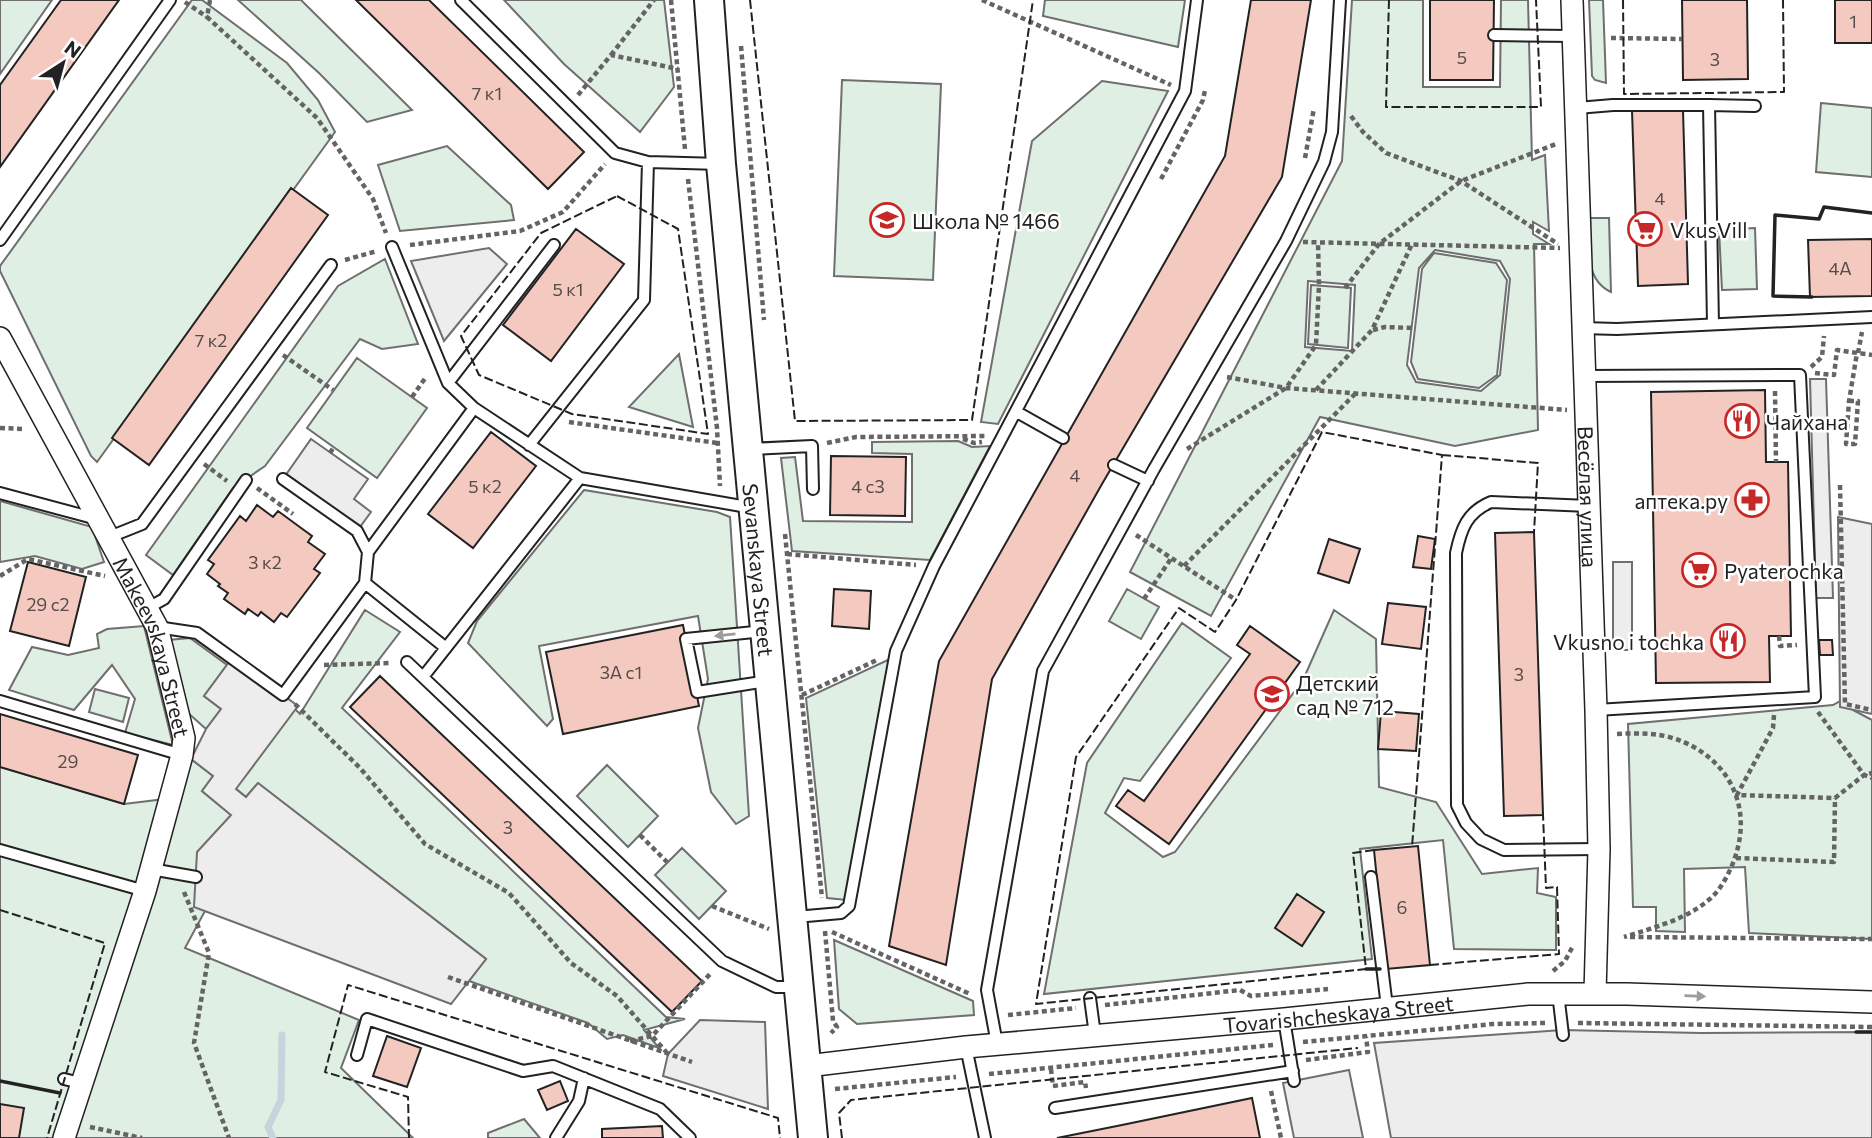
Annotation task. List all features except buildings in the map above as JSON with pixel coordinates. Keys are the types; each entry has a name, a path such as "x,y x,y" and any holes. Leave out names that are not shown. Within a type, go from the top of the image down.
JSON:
{"street":[{"name":"Весёлая улица","path":"1572,0 1596,710 1599,849 1595,993"},
{"name":"Sevanskaya Street","path":"712,1 721,164 768,681 781,784 782,923 799,987 813,1138"},
{"name":"Makeevskaya Street","path":"0,338 151,618 186,744 145,891 72,1081 66,1130"},
{"name":"Tovarishcheskaya Street","path":"807,1066 966,1047 1558,993 1872,1002"}],"lane":[{"path":"0,240 170,0"},
{"path":"461,0 615,153 648,162 721,164"},
{"path":"782,923 841,913 849,905 896,651 934,566 1185,91 1197,0"},
{"path":"997,1044 987,990 1043,671 1154,469 1286,241 1324,162 1332,132 1336,95 1340,0"},
{"path":"1494,35 1573,36"},
{"path":"1709,105 1713,324"},
{"path":"1577,107 1755,106"},
{"path":"529,445 644,300 648,162"},
{"path":"448,383 554,245"},
{"path":"392,247 433,329 448,383 474,408 580,478 753,508"},
{"path":"0,493 102,528 142,524 331,265"},
{"path":"1583,328 1618,329 1872,317"},
{"path":"1584,376 1800,375 1815,697 1596,710"},
{"path":"246,480 151,618 197,633 283,695 365,583 368,552 474,408"},
{"path":"1017,412 1063,438"},
{"path":"747,449 812,446 813,489"},
{"path":"1114,465 1148,481"},
{"path":"422,677 580,478"},
{"path":"283,479 357,531 368,552"},
{"path":"1589,506 1491,502 1478,508 1467,518 1460,532 1456,553 1457,805 1466,823 1481,839 1504,850 1599,849"},
{"path":"365,583 446,648"},
{"path":"764,631 686,639 697,692 768,681"},
{"path":"407,662 722,961 776,987 799,987"},
{"path":"0,701 186,744"},
{"path":"0,850 145,891"},
{"path":"151,869 196,877"},
{"path":"1371,877 1387,1007"},
{"path":"1558,993 1563,1035"},
{"path":"1091,1002 1095,1035"},
{"path":"357,1055 367,1019 523,1071 553,1066 660,1109 690,1138"},
{"path":"1055,1108 1293,1071 1284,1019"},
{"path":"966,1047 985,1138"},
{"path":"555,1138 579,1101 584,1078"}],"path":[{"path":"183,0 207,17 317,118 373,198 392,247"},
{"path":"207,17 210,0"},
{"path":"568,106 654,0"},
{"path":"671,0 722,503"},
{"path":"982,0 1185,91"},
{"path":"1611,38 1682,39"},
{"path":"741,43 765,328"},
{"path":"611,55 678,69"},
{"path":"1286,241 1565,248 1461,181 1386,153 1363,132 1336,95"},
{"path":"1304,161 1315,100"},
{"path":"1345,288 1379,244 1461,181 1560,143"},
{"path":"331,265 392,247 520,231 563,212 615,153"},
{"path":"1154,469 1286,388 1316,345 1320,285 1318,242"},
{"path":"1316,390 1372,330 1412,244"},
{"path":"1372,330 1385,327 1414,328"},
{"path":"1824,331 1822,357 1803,372 1834,375 1837,350 1872,355"},
{"path":"1849,401 1858,401 1855,444 1846,444 1849,401 1863,331"},
{"path":"271,346 333,390"},
{"path":"1210,373 1286,388 1567,410"},
{"path":"1775,386 1776,462"},
{"path":"1184,566 1356,393"},
{"path":"549,420 717,443"},
{"path":"812,446 856,438 959,437"},
{"path":"330,453 334,447"},
{"path":"192,455 239,490"},
{"path":"1840,485 1845,704 1872,710"},
{"path":"262,491 293,514"},
{"path":"1123,527 1236,600"},
{"path":"784,528 833,1021 836,1027 831,1033"},
{"path":"787,554 934,566"},
{"path":"1144,599 1172,557"},
{"path":"0,576 28,559 114,578 125,571"},
{"path":"1779,636 1780,646 1801,645"},
{"path":"802,695 896,651"},
{"path":"304,666 407,662"},
{"path":"283,695 298,706 359,768 425,844 509,893 571,963 617,996 668,1054"},
{"path":"1808,697 1864,775"},
{"path":"1737,795 1773,728 1776,699"},
{"path":"1617,734 1665,736 1710,758 1729,778 1737,795 1742,817 1736,858 1713,896 1674,922 1623,937 1872,939"},
{"path":"1737,795 1835,798 1864,775 1872,776"},
{"path":"1736,858 1834,862 1835,798"},
{"path":"640,835 667,862"},
{"path":"712,906 782,923"},
{"path":"192,912 209,953 194,1043 229,1138"},
{"path":"824,928 836,923"},
{"path":"824,928 979,998"},
{"path":"629,1041 652,1036 722,961"},
{"path":"1541,972 1553,971 1565,961"},
{"path":"448,977 692,1062"},
{"path":"993,1016 1091,1002 1240,990 1251,996 1331,989"},
{"path":"835,1089 1493,1024 1872,1027"},
{"path":"1293,1071 1368,1052 1366,1037"},
{"path":"1051,1069 1052,1079"},
{"path":"1267,1075 1281,1138"},
{"path":"66,1130 142,1138"}],"green space":[{"path":"0,0 52,0 0,74"},
{"path":"192,0 202,0 287,63 318,100 335,132 97,462 91,456 0,271 0,266"},
{"path":"238,0 301,0 412,110 367,122 319,73"},
{"path":"504,0 664,0 674,87 640,132 564,64"},
{"path":"1045,0 1185,0 1178,47 1043,16"},
{"path":"1352,0 1423,0 1423,87 1500,87 1501,0 1528,0 1532,160 1545,155 1549,231 1533,222 1533,234 1549,244 1534,244 1538,430 1455,446 1320,417 1211,616 1130,572 1342,161","holes":["1435,250 1500,261 1510,279 1500,375 1481,391 1416,382 1407,365 1419,268","1308,281 1355,285 1352,351 1305,347"]},
{"path":"1589,0 1603,0 1606,83 1595,80 1592,76"},
{"path":"842,80 941,84 933,280 834,276"},
{"path":"1102,81 1168,91 998,424 981,422 1032,141"},
{"path":"1821,103 1872,108 1872,177 1816,172"},
{"path":"447,146 511,205 514,220 400,231 378,165"},
{"path":"1590,218 1609,218 1611,292 1602,286 1592,270 1589,250"},
{"path":"1755,228 1757,289 1722,290 1719,230"},
{"path":"1434,253 1496,263 1507,280 1497,375 1479,388 1418,379 1411,362 1422,269"},
{"path":"385,259 418,344 382,349 360,339 265,466 233,488 173,575 146,555 338,286"},
{"path":"1311,285 1351,288 1348,348 1308,344"},
{"path":"679,354 693,427 629,407"},
{"path":"357,358 427,408 377,478 307,428"},
{"path":"958,441 972,447 990,446 930,560 792,551 781,458 795,457 803,521 912,522 912,454 872,453 872,442"},
{"path":"584,490 717,512 730,517 749,816 736,824 711,792 698,728 708,679 698,616 539,646 553,719 547,726 468,643 477,621"},
{"path":"0,501 92,527 104,562 82,569 35,556 0,562"},
{"path":"1127,589 1159,607 1141,639 1109,621"},
{"path":"365,610 400,632 342,708 666,1017 685,1019 644,1030 659,1048 623,1035 607,1039 588,1023 469,981 486,959 258,783 246,797 235,788 295,709 300,714"},
{"path":"1334,610 1376,639 1379,787 1436,802 1482,874 1538,868 1537,893 1556,897 1556,950 1454,949 1443,840 1360,849 1372,959 1044,994 1087,763 1182,623 1231,658 1140,781 1124,778 1105,813 1163,857 1175,852 1303,680"},
{"path":"144,626 173,745 125,733 135,699 112,665 74,710 9,690 32,647 68,655 99,648 97,634 107,629"},
{"path":"190,638 227,665 204,696 221,709 206,729 187,712 168,640"},
{"path":"890,659 847,900 827,898 806,698"},
{"path":"95,689 129,698 123,722 89,712"},
{"path":"1849,696 1853,710 1872,720 1872,939 1749,933 1745,867 1684,869 1685,932 1656,931 1656,907 1633,907 1628,724 1833,705"},
{"path":"191,759 213,776 202,791 231,815 205,911 185,948 359,1020 341,1068 413,1138 0,1138 0,767 124,804 181,797"},
{"path":"607,765 658,816 628,847 577,796"},
{"path":"682,848 726,891 699,919 655,875"},
{"path":"834,940 973,1001 974,1015 857,1024 839,1009"},
{"path":"524,1119 540,1138 488,1138 488,1133"}],"shaded area":[{"path":"489,248 507,264 444,341 411,261"},
{"path":"1810,379 1826,379 1833,598 1816,598"},
{"path":"311,439 368,479 354,499 371,512 357,531 283,479"},
{"path":"1838,517 1872,524 1872,714 1840,707"},
{"path":"1613,562 1632,562 1632,650 1613,650"},
{"path":"232,658 298,706 236,789 246,797 258,783 486,959 451,1004 194,907 197,852 231,815 202,791 213,776 191,759 206,729 221,709 204,696"},
{"path":"700,1020 765,1022 768,1109 663,1076 668,1054"},
{"path":"1562,1030 1701,1033 1872,1032 1872,1138 1391,1138 1374,1043"},
{"path":"1349,1070 1363,1138 1294,1138 1283,1083"}],"waterway":[{"path":"273,1138 268,1127 281,1100 282,1035"}],"fence":[{"path":"750,0 795,421 972,420 1033,0"},
{"path":"1389,0 1386,107 1541,107 1536,0"},
{"path":"1623,0 1624,94 1784,92 1783,0"},
{"path":"617,196 678,229 708,434 572,414 479,375 461,336 541,233 617,196"},
{"path":"1374,850 1353,853 1366,969 1036,1004 1076,757 1179,608 1215,632 1236,600 1322,432 1442,455 1412,847"},
{"path":"1442,455 1538,463 1534,532"},
{"path":"1430,965 1559,954 1557,887 1546,888 1543,815"},
{"path":"0,910 105,943 47,1138"},
{"path":"409,1138 408,1097 325,1072 348,985 778,1118 780,1138"},
{"path":"842,1138 839,1113 851,1100 1358,1048"}],"wall":[{"path":"1812,297 1773,296 1775,215 1819,219 1824,207 1872,213"},
{"path":"1366,969 1380,969"},
{"path":"1856,1032 1872,1032"},
{"path":"0,1081 60,1093"}],"place":[{"name":"Школа № 1466","path":"887,220"},
{"name":"VkusVill","path":"1645,229"},
{"name":"Чайхана","path":"1742,421"},
{"name":"аптека.ру","path":"1752,500"},
{"name":"Pyaterochka","path":"1699,570"},
{"name":"Vkusno i tochka","path":"1728,641"},
{"name":"Детский сад № 712","path":"1272,694"}]}
